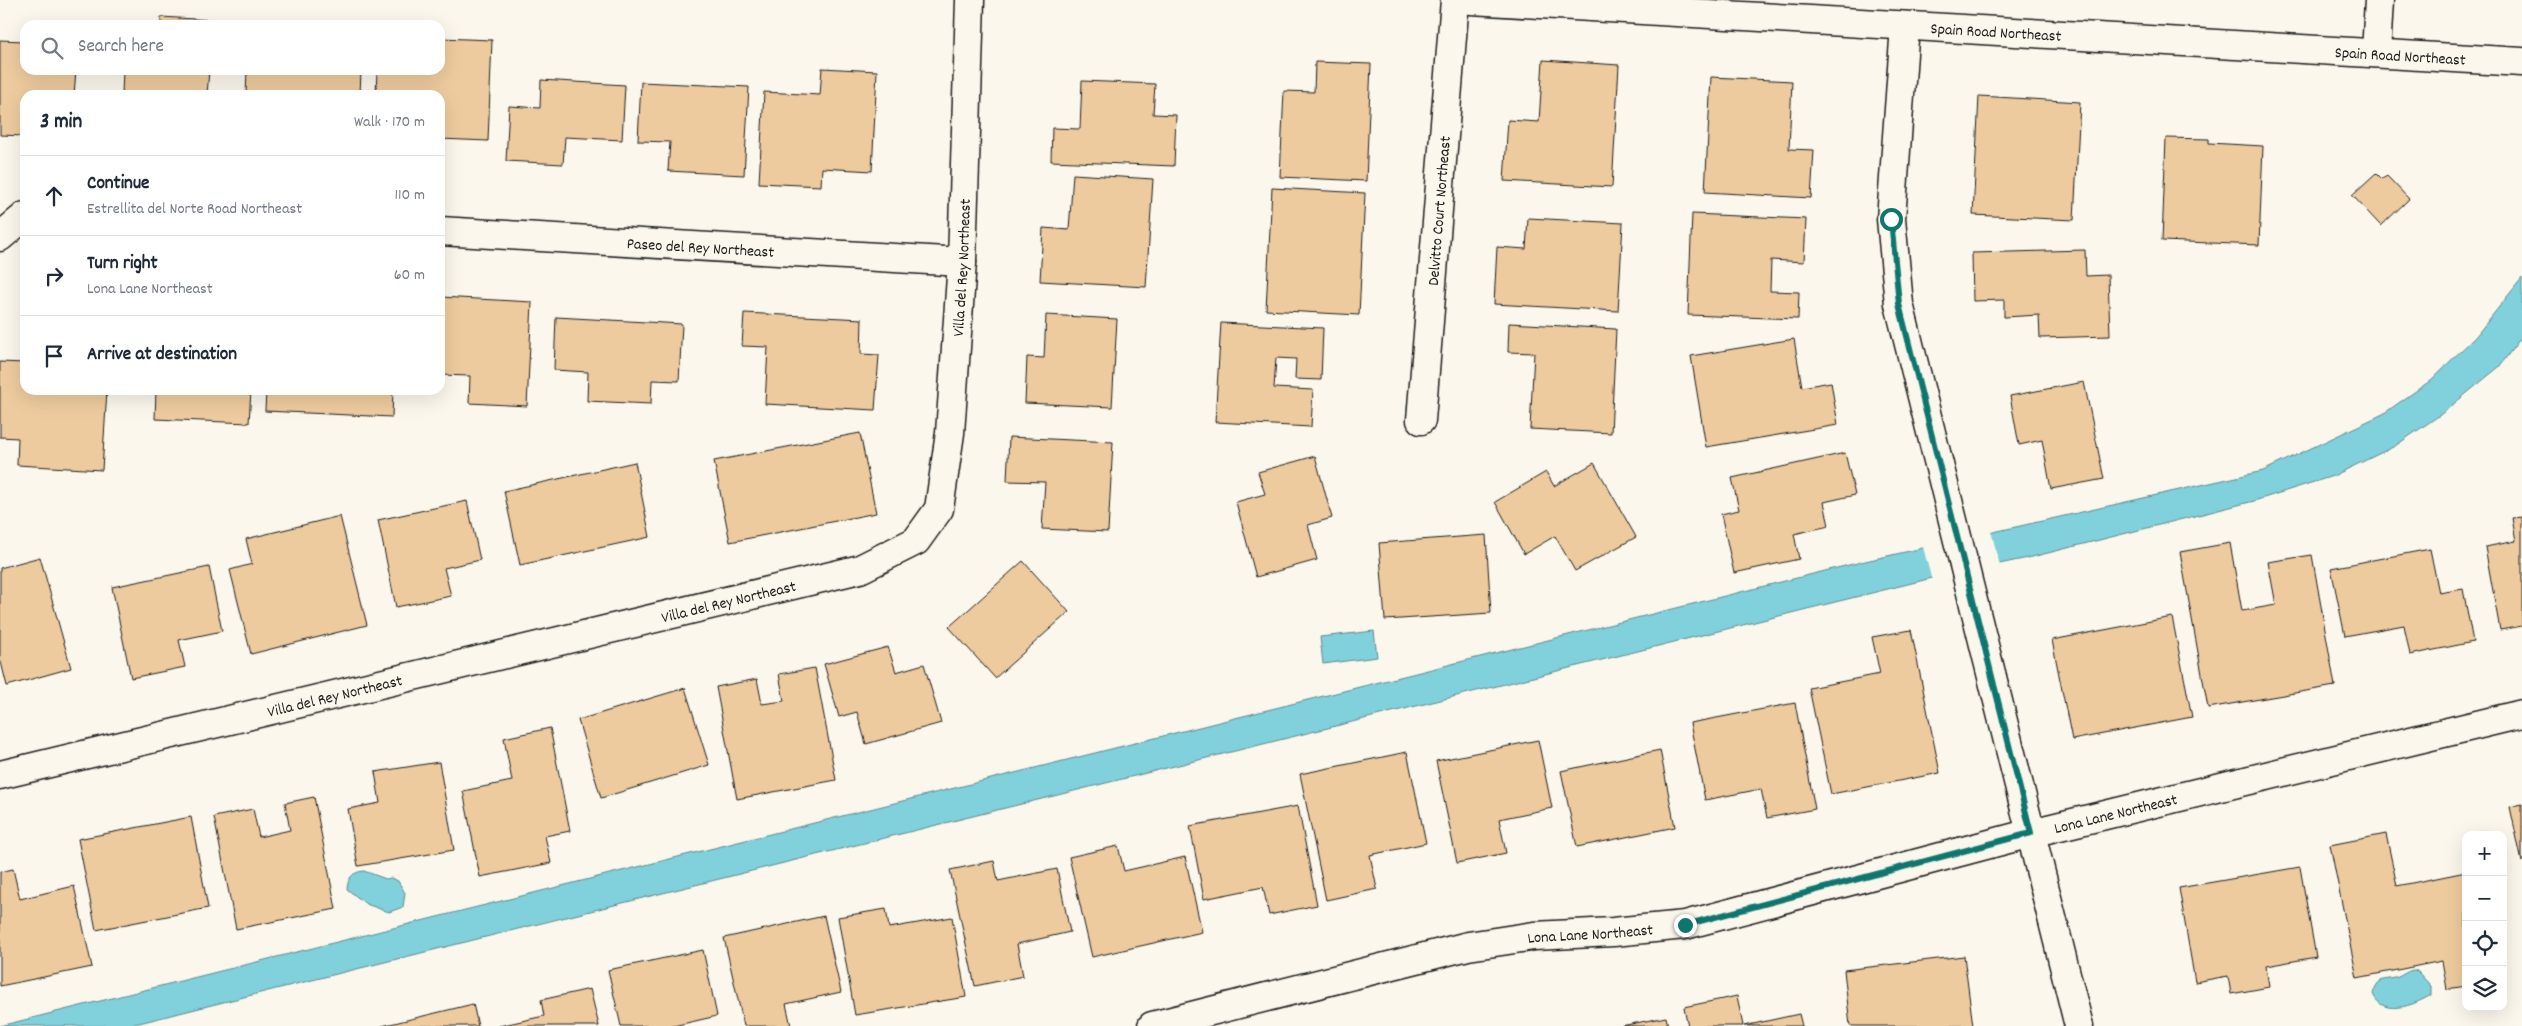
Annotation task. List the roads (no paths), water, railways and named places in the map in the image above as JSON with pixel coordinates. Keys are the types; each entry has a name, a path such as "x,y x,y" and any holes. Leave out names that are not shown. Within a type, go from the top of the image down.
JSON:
{"street":[{"name":"Villa del Rey Northeast","path":"0,775 860,569 916,541 939,509 950,433 962,262 970,0"},
{"name":"Delvitto Court Northeast","path":"1421,420 1455,0"},
{"name":"Spain Road Northeast","path":"1471,0 2522,62"},
{"path":"2376,53 2379,0"},
{"path":"1905,26 1891,219 1899,304 2079,1026"},
{"path":"0,237 20,220"},
{"name":"Paseo del Rey Northeast","path":"445,231 962,262"},
{"name":"Lona Lane Northeast","path":"1152,1026 1468,946 1534,936 1613,932 1685,925 2031,833 2522,714"}],"water":[{"path":"2522,278 2522,336 2499,367 2440,415 2395,446 2333,476 2254,501 2028,558 1928,579 127,1026 0,1026 1861,562 2263,471 2383,414 2430,381 2476,336"},
{"path":"1374,631 1377,657 1323,664 1320,637"},
{"path":"364,871 398,881 405,893 403,907 389,912 366,904 347,889 351,876"},
{"path":"2413,970 2417,971 2431,986 2431,995 2408,1005 2391,1008 2384,1006 2378,1001 2373,994 2377,984 2382,980 2398,977"}]}
